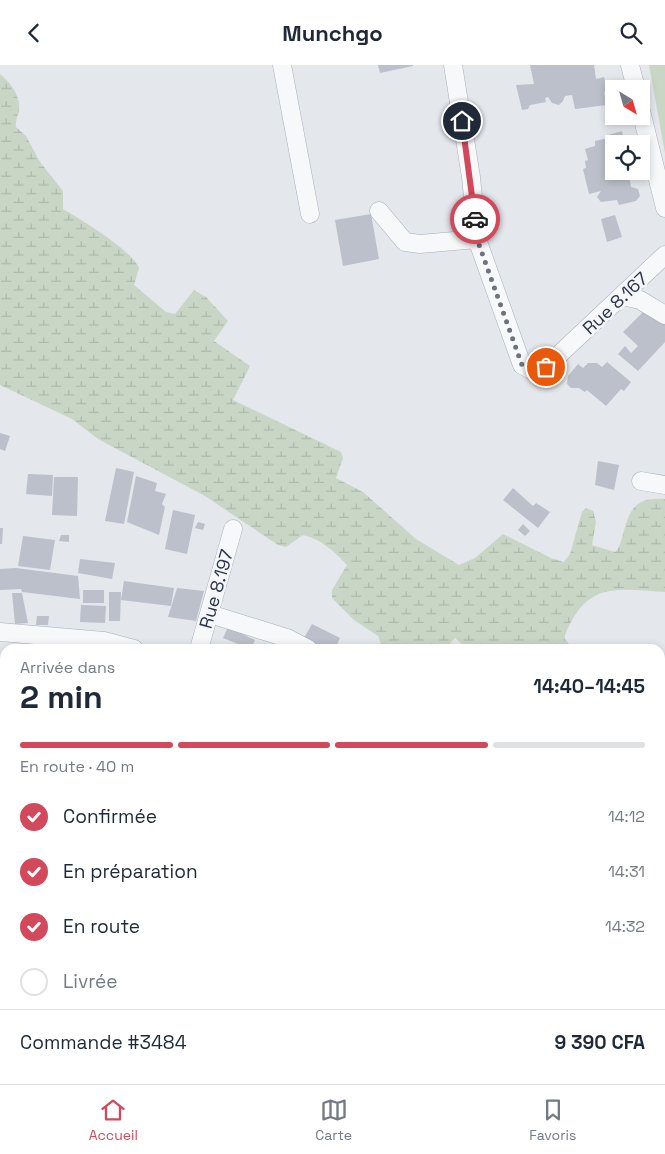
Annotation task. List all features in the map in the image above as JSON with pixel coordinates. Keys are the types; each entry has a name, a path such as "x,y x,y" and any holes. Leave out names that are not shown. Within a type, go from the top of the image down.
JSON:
{"street":[{"path":"282,65 310,214"},
{"name":"Rue 8.167","path":"453,65 471,177 477,239 522,365 532,371 546,367 665,255"},
{"path":"630,65 634,80"},
{"path":"644,125 665,208"},
{"path":"379,211 405,241 420,245 477,239"},
{"path":"622,296 640,301 665,315"},
{"path":"641,481 665,485"},
{"name":"Rue 8.197","path":"201,644 232,529"},
{"path":"210,614 287,638 298,644"},
{"path":"0,632 104,641 115,644"}],"green space":[{"path":"649,65 665,65 665,153"},
{"path":"0,74 11,85 17,95 19,110 16,127 26,136 40,162 63,191 63,209 105,235 127,253 139,268 134,285 166,312 175,314 194,290 206,297 228,321 214,341 250,366 233,400 341,452 343,458 336,478 363,492 416,539 459,565 475,558 503,534 551,558 564,562 570,554 582,512 586,508 593,511 596,522 592,545 615,552 618,549 630,513 634,508 646,500 665,499 665,592 618,590 605,592 593,597 583,605 565,635 565,639 569,644 462,644 455,638 450,644 381,644 378,636 354,620 332,598 332,590 347,565 322,543 303,535 286,547 278,545 205,496 98,439 72,419 0,385"}],"building":[{"path":"378,65 413,65 413,66 380,73"},
{"path":"530,65 594,65 596,79 604,77 605,80 605,105 575,109 572,95 565,96 559,105 552,103 548,97 545,98 546,102 530,105 528,109 522,110 516,85 534,84"},
{"path":"622,131 623,135 608,135"},
{"path":"605,139 605,180 630,180 631,187 638,189 640,196 636,201 619,205 617,200 601,202 597,197 601,191 589,194 583,169 586,168 585,161 588,160 585,149 595,146 595,141"},
{"path":"371,214 379,259 343,266 335,220"},
{"path":"615,215 622,237 607,242 601,219"},
{"path":"647,308 665,319 665,342 638,371 618,354 625,346 631,353 638,346 623,332"},
{"path":"607,362 631,382 624,391 621,389 606,406 587,390 585,392 579,388 571,388 567,384 568,376 578,364 583,368 588,363 597,363 602,367"},
{"path":"0,433 10,436 5,451 0,449"},
{"path":"598,461 619,465 614,490 595,485"},
{"path":"116,468 134,472 124,524 105,521"},
{"path":"28,474 53,475 52,496 26,494"},
{"path":"136,476 157,483 155,491 166,494 162,504 165,507 159,535 127,522"},
{"path":"54,477 78,477 77,516 52,515"},
{"path":"513,488 533,506 536,503 550,512 538,528 503,500"},
{"path":"173,510 195,515 187,554 165,549"},
{"path":"198,522 205,524 203,530 195,528"},
{"path":"523,524 530,531 525,536 518,530"},
{"path":"0,528 3,528 2,544 0,544"},
{"path":"61,535 69,535 69,542 59,541"},
{"path":"23,536 55,540 50,570 18,566"},
{"path":"80,559 115,563 112,579 78,573"},
{"path":"16,568 78,576 80,599 22,592 21,589 0,590 0,569"},
{"path":"124,581 174,588 171,606 121,600"},
{"path":"177,588 204,591 196,621 168,617"},
{"path":"83,590 104,590 104,603 83,603"},
{"path":"109,592 121,592 120,621 109,621"},
{"path":"12,593 22,593 28,623 15,624"},
{"path":"81,605 106,606 105,623 80,622"},
{"path":"37,616 49,616 48,625 36,625"},
{"path":"312,624 340,638 337,644 315,644 304,638"},
{"path":"228,627 255,640 253,644 238,644 223,638"}],"way so far":[{"path":"475,219 477,239 522,365 532,371 546,367"}],"route":[{"path":"462,121 471,177 475,219"}]}
